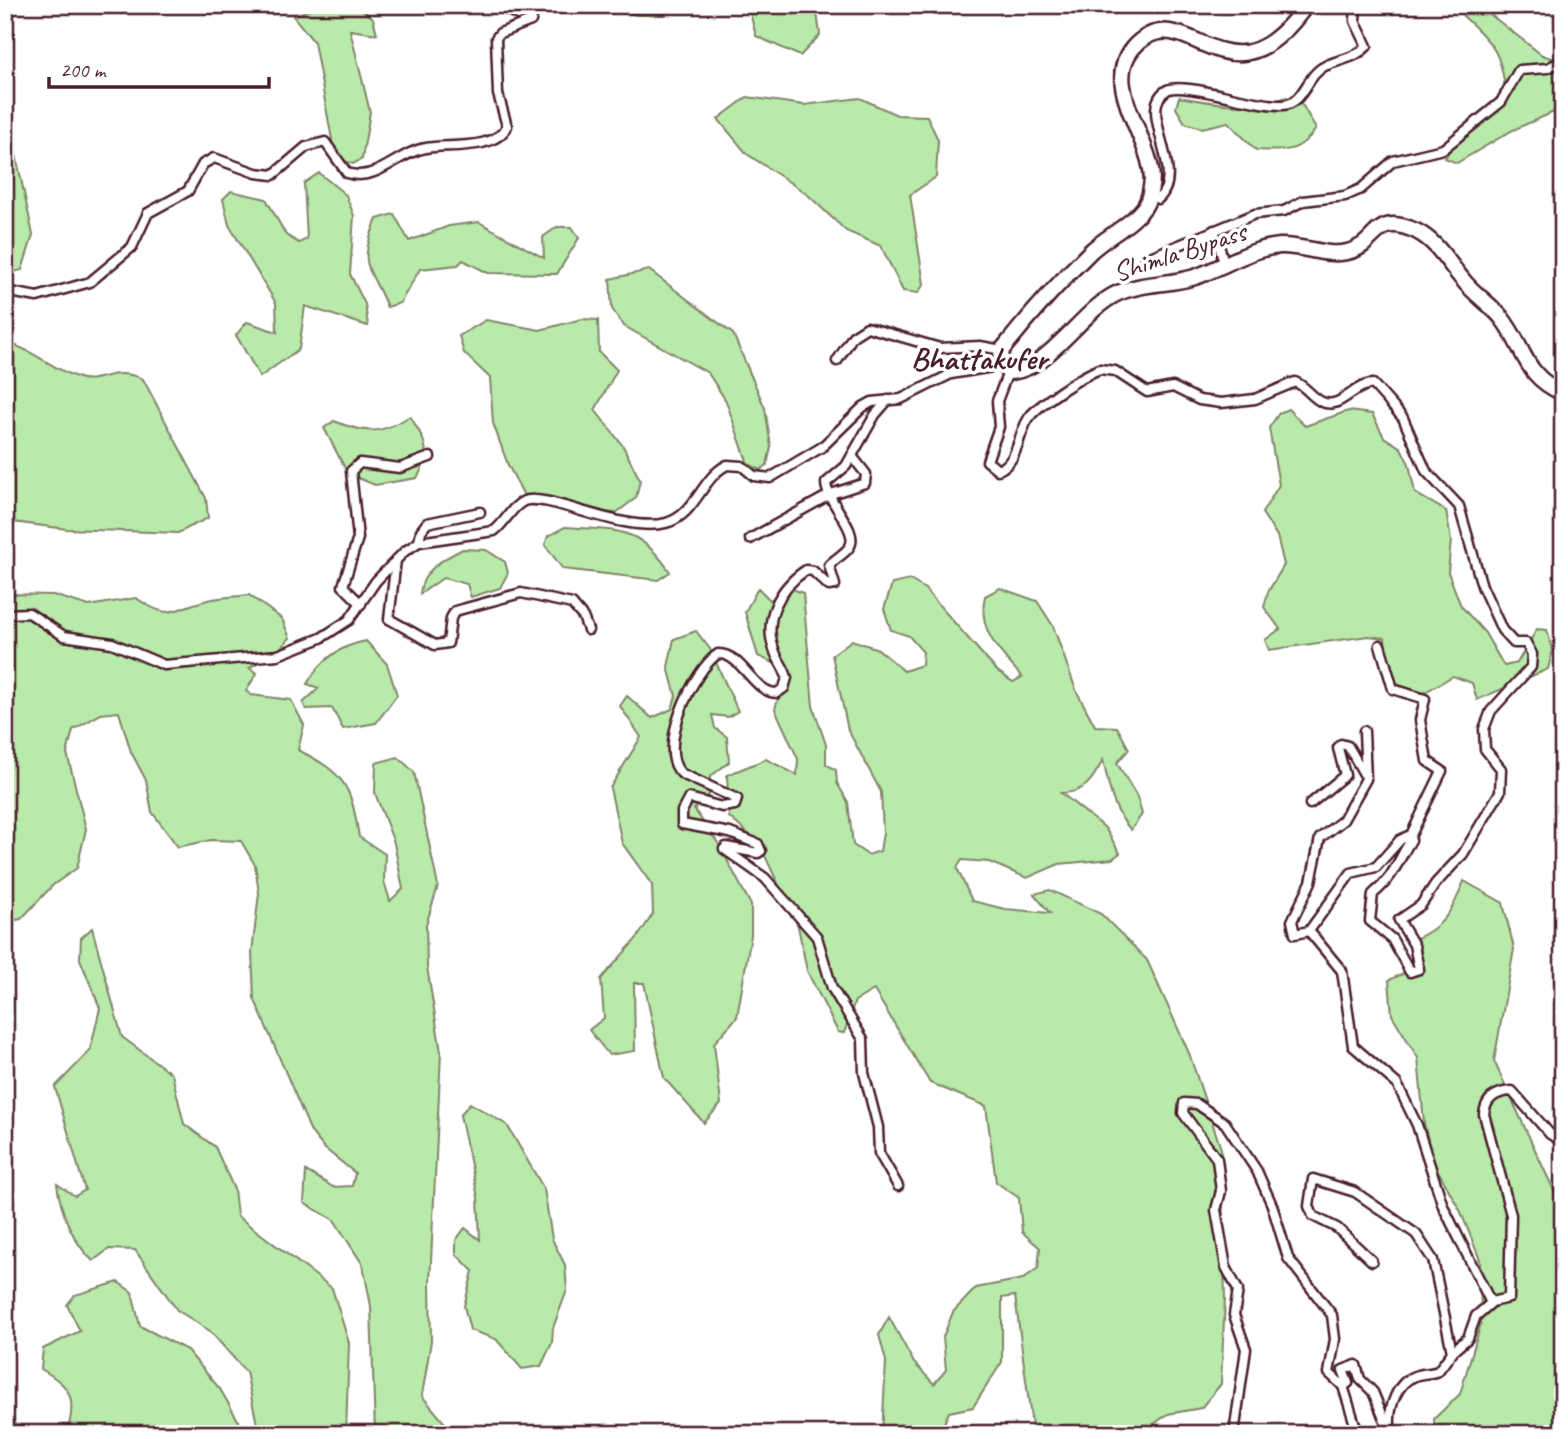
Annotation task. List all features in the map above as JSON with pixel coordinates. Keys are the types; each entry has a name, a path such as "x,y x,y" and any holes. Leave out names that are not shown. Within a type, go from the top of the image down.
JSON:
{"highway":[{"path":"1149,197 1152,182 1149,163 1125,96 1124,70 1129,55 1140,41 1159,32 1171,31 1222,52 1241,54 1262,50 1284,32 1306,5"},
{"name":"Shimla Bypass","path":"1002,353 1030,315 1092,250 1142,210 1149,197"},
{"name":"Shimla Bypass","path":"1008,372 1031,366 1099,304 1138,286 1196,276 1256,250 1281,246 1308,247 1334,254 1351,252 1384,225 1399,225 1433,242 1463,281 1500,316 1537,378 1563,393"},
{"path":"1002,353 1008,372"}],"street":[{"path":"498,5 518,15 535,9"},
{"path":"1149,197 1158,200 1164,191 1166,151 1156,122 1158,101 1163,93 1176,87 1259,103 1291,102 1324,66 1352,58 1367,46 1354,21 1356,5"},
{"path":"5,291 37,297 90,282 132,247 148,213 188,191 203,164 214,158 256,173 273,175 306,147 325,142 347,173 364,177 413,151 481,142 502,135 507,127 498,94 496,38 500,33 531,21 535,9"},
{"path":"1145,259 1255,214 1289,209 1303,201 1345,195 1361,189 1393,161 1443,149 1501,102 1519,70 1548,68 1563,60"},
{"path":"1214,230 1224,262"},
{"path":"5,614 29,613 64,636 112,643 148,660 182,664 278,655 337,630 349,620 396,559 419,542 494,531 504,524 518,505 535,499 626,524 648,527 669,523 687,511 719,469 733,463 754,476 771,478 822,447 863,407 911,395 951,374 992,367 1002,353 980,346 940,348 867,327 853,336 837,361"},
{"path":"1008,372 997,401 999,427 988,461 998,470 1006,467 1012,460 1029,417 1100,369 1115,371 1147,391 1174,387 1207,402 1255,399 1295,382 1327,403 1343,399 1366,384 1378,388 1410,432 1426,471 1459,506 1482,586 1502,630 1514,643 1526,643 1532,658 1525,676 1491,711 1484,729 1485,749 1502,772 1502,784 1496,799 1463,854 1436,883 1421,905 1399,920 1419,959 1419,969 1414,973 1392,939 1372,926 1372,895 1393,876 1442,771 1427,761 1420,720 1425,699 1393,689 1380,645"},
{"path":"888,400 875,415 852,456 826,483 828,495 851,535 850,545 829,565 835,584 828,586 813,571 806,570 782,590 775,603 771,632 774,651 786,672 787,683 777,693 769,692 731,658 718,654 708,663 687,698 675,727 672,751 677,769 682,774 737,799 736,805 722,807 689,798 682,811 682,824 730,833 758,844 761,851 758,853 726,847 724,849 765,878 781,900 815,934 833,991 863,1038 864,1073 878,1127 879,1153 898,1186"},
{"path":"750,539 828,495 865,483 866,474 852,456"},
{"path":"361,604 342,586 358,538 351,471 360,463 400,467 430,457"},
{"path":"419,542 421,531 427,523 480,512"},
{"path":"396,559 389,619 435,645 448,643 451,618 455,611 521,593 572,604 583,617 587,630"},
{"path":"1364,730 1366,777 1343,820 1320,838 1311,882 1291,925 1295,934 1309,931 1351,873 1376,867 1400,840 1410,837"},
{"path":"1310,804 1345,775 1338,748 1341,744 1348,746 1366,777"},
{"path":"1309,931 1342,971 1354,1048 1390,1075 1413,1116 1443,1206 1472,1271 1491,1302"},
{"path":"1390,1430 1390,1405 1413,1377 1437,1372 1452,1352 1468,1338 1476,1316 1491,1302 1509,1298 1513,1230 1508,1199 1484,1114 1487,1102 1494,1095 1512,1091 1550,1134 1563,1142"},
{"path":"1234,1434 1246,1349 1234,1315 1238,1290 1226,1267 1216,1210 1221,1191 1217,1160 1183,1113 1184,1104 1197,1104 1225,1123 1253,1165 1272,1205 1288,1258 1331,1311 1335,1344 1328,1369 1343,1386 1358,1434"},
{"path":"1372,1261 1337,1228 1315,1219 1309,1206 1313,1179 1355,1192 1416,1234 1433,1260 1452,1352"},
{"path":"1343,1386 1348,1383 1343,1370 1355,1365 1360,1380 1373,1392 1390,1430"}],"green space":[{"path":"320,5 355,5 373,18 377,34 350,30 370,112 362,159 353,164 342,160 333,145 314,42 293,16"},
{"path":"600,5 667,5 665,15 637,15"},
{"path":"748,5 816,5 820,35 800,56 756,36"},
{"path":"1464,5 1478,5 1542,55 1563,62 1563,108 1513,130 1457,163 1445,158 1453,145 1505,94 1502,69 1494,50 1463,16"},
{"path":"747,97 804,105 860,98 897,115 927,116 938,140 936,177 910,195 924,284 918,293 903,291 881,246 846,231 807,194 747,154 718,119"},
{"path":"1179,97 1220,104 1247,105 1274,102 1287,97 1303,106 1316,129 1297,147 1275,151 1256,150 1228,122 1202,128 1185,123 1176,108"},
{"path":"5,122 10,127 33,235 22,270 5,274"},
{"path":"319,173 346,195 354,216 350,274 365,304 368,326 305,306 299,349 260,377 236,335 247,322 277,332 276,303 229,225 223,199 231,191 266,199 286,235 299,243 307,239 304,183"},
{"path":"394,214 409,241 449,226 479,222 544,258 543,237 557,227 572,227 579,238 557,274 488,273 463,260 458,265 420,269 400,303 387,307 371,273 367,257 377,219"},
{"path":"649,270 733,334 765,408 771,447 767,465 761,470 748,464 726,401 708,373 624,326 612,309 610,279"},
{"path":"582,319 598,320 599,352 617,370 595,410 623,446 640,480 636,498 616,513 529,505 508,465 493,423 490,378 464,353 459,336 486,320 540,330"},
{"path":"5,342 25,349 79,378 93,379 123,374 143,379 206,498 208,518 178,533 67,529 5,521"},
{"path":"1288,409 1305,426 1348,411 1372,414 1384,437 1401,448 1409,464 1415,493 1446,511 1451,540 1448,572 1461,606 1485,633 1504,666 1517,663 1537,629 1547,630 1553,650 1548,669 1477,700 1472,683 1453,676 1420,695 1406,692 1388,675 1385,638 1368,636 1269,650 1265,640 1280,629 1264,607 1268,592 1284,565 1277,536 1262,513 1279,485 1269,428 1279,413"},
{"path":"410,416 425,446 422,469 417,478 375,485 348,474 324,428 334,421 364,430 381,429"},
{"path":"565,527 612,531 637,538 659,557 670,572 658,580 563,569 545,545 548,536"},
{"path":"463,549 486,550 505,562 508,573 500,588 471,597 467,584 443,578 420,594 421,586 429,572 441,561"},
{"path":"910,580 925,589 996,670 1013,682 1022,677 999,650 987,630 983,609 985,596 1000,588 1037,601 1053,626 1076,690 1095,726 1117,727 1129,749 1117,763 1137,797 1142,814 1131,830 1115,806 1103,760 1082,788 1061,793 1105,828 1120,853 1112,859 1059,864 1027,878 989,862 962,860 957,868 972,901 1005,909 1050,913 1034,894 1050,890 1101,914 1147,960 1189,1053 1221,1149 1225,1298 1221,1384 1201,1408 1168,1414 1140,1434 1033,1434 1015,1296 1002,1298 1002,1362 973,1407 949,1412 939,1434 882,1434 886,1361 879,1335 889,1317 914,1363 934,1384 946,1370 943,1337 953,1312 976,1288 1023,1279 1038,1268 1040,1248 1022,1232 1019,1198 996,1182 986,1106 930,1083 874,990 855,1001 844,1033 838,1032 807,971 798,926 759,843 729,817 727,775 766,759 797,775 798,759 775,709 787,669 758,656 745,612 758,588 770,600 790,588 803,593 813,706 826,745 826,764 836,770 837,783 848,802 853,845 868,855 880,851 883,833 881,792 848,730 832,655 852,640 878,649 904,671 922,665 923,652 909,636 891,630 884,609 892,584"},
{"path":"5,594 53,595 89,606 136,598 156,609 170,612 209,600 249,595 282,619 290,638 274,654 249,668 257,673 246,691 251,695 291,700 304,725 298,750 327,767 344,783 353,805 359,837 385,854 384,881 390,901 403,889 394,843 375,793 376,763 398,757 414,772 438,886 426,925 427,967 441,1052 430,1282 431,1341 422,1396 454,1434 375,1434 371,1306 363,1265 334,1220 304,1203 306,1171 333,1187 352,1186 355,1173 324,1148 311,1132 254,998 252,952 259,893 255,865 241,841 211,840 178,847 152,812 146,780 131,752 119,712 101,714 73,730 67,753 86,829 77,868 53,885 21,919 5,922"},
{"path":"696,631 710,649 738,711 728,717 712,715 715,728 727,737 729,762 710,777 709,794 694,809 718,843 751,905 751,935 737,1017 714,1043 721,1104 704,1123 664,1078 644,983 634,983 635,1051 609,1055 589,1030 604,1018 601,979 637,938 653,914 652,885 622,843 610,788 641,737 620,706 627,696 652,718 672,709 676,696 668,667 674,639"},
{"path":"366,641 387,664 397,695 376,723 343,729 332,708 306,709 303,703 319,688 307,684 318,668 332,655 347,646"},
{"path":"1464,881 1503,903 1514,949 1494,1061 1563,1210 1563,1434 1435,1434 1434,1419 1460,1394 1481,1323 1480,1260 1460,1210 1433,1162 1424,1123 1418,1058 1392,1015 1389,980 1413,969 1412,940 1431,930 1445,918"},
{"path":"92,928 122,1037 172,1074 184,1124 215,1147 234,1189 237,1216 332,1288 349,1343 346,1434 259,1434 246,1372 210,1331 177,1310 135,1250 109,1249 93,1261 74,1236 64,1215 57,1184 75,1196 85,1190 55,1087 90,1051 100,1008 80,959 81,938"},
{"path":"470,1103 507,1125 544,1189 552,1239 565,1265 567,1290 553,1328 552,1343 541,1366 522,1369 496,1339 470,1330 464,1306 473,1271 456,1254 456,1240 465,1228 480,1240 478,1197 460,1115"},
{"path":"118,1282 132,1292 140,1326 187,1350 220,1389 246,1434 67,1434 71,1411 69,1395 60,1382 41,1369 43,1349 80,1331 67,1305 75,1295"}],"district":[{"name":"Bhattakufer","path":"979,358"}]}
